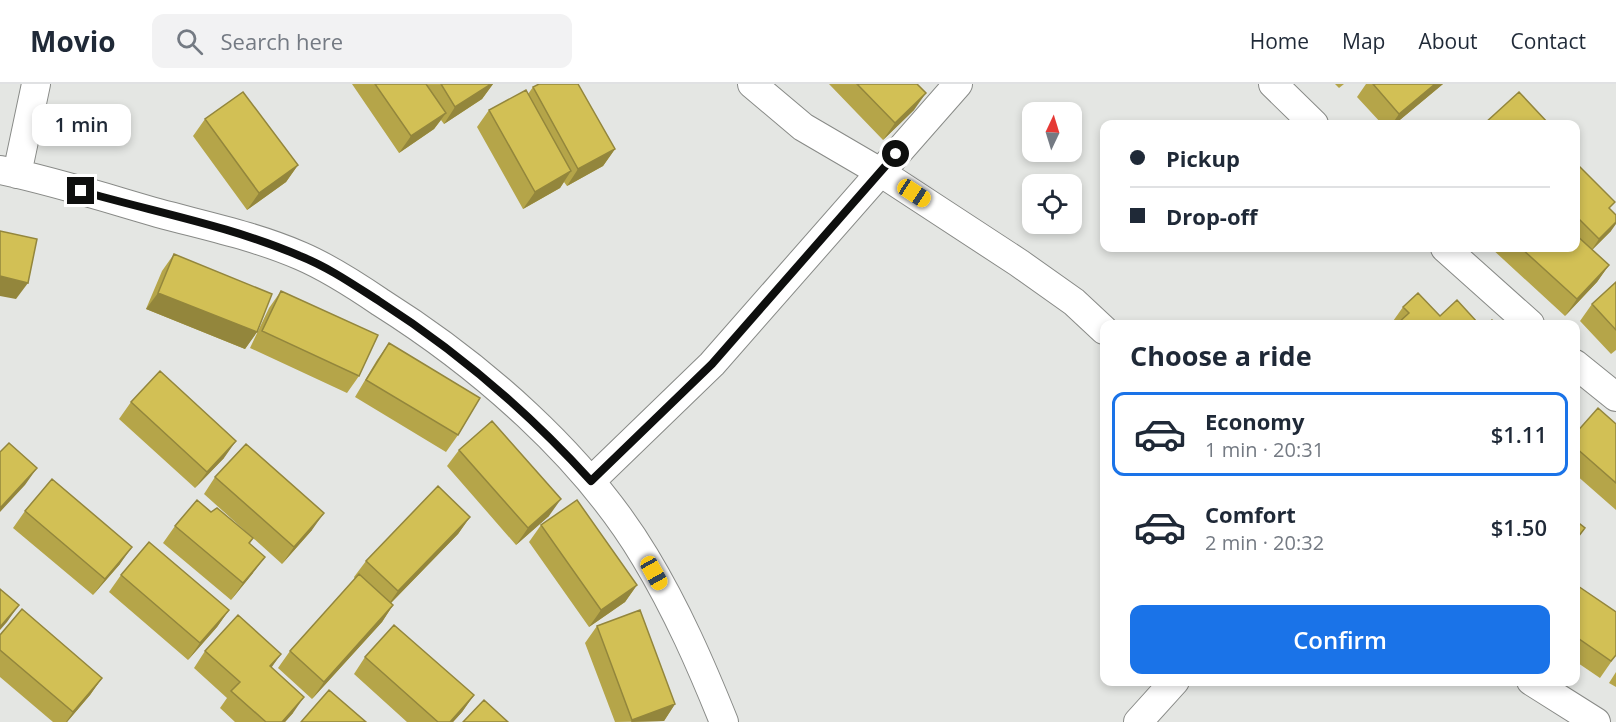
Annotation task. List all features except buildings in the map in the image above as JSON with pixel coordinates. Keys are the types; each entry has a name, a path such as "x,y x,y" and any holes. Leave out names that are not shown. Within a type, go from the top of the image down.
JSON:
{"street":[{"path":"36,84 9,172 255,238 302,257 350,282 416,324 479,373 559,446 591,481 644,555 675,610 724,722"},
{"path":"752,84 803,127 880,172 1019,262 1074,302 1100,326"},
{"path":"591,481 712,364 958,84"},
{"path":"1273,84 1310,120"},
{"path":"1449,252 1526,320"},
{"path":"1580,368 1616,397"},
{"path":"1138,722 1170,686"},
{"path":"1539,686 1596,722"}],"route":[{"path":"81,191 255,238 302,257 350,282 416,324 479,373 559,446 591,481 712,364 896,154"}]}
